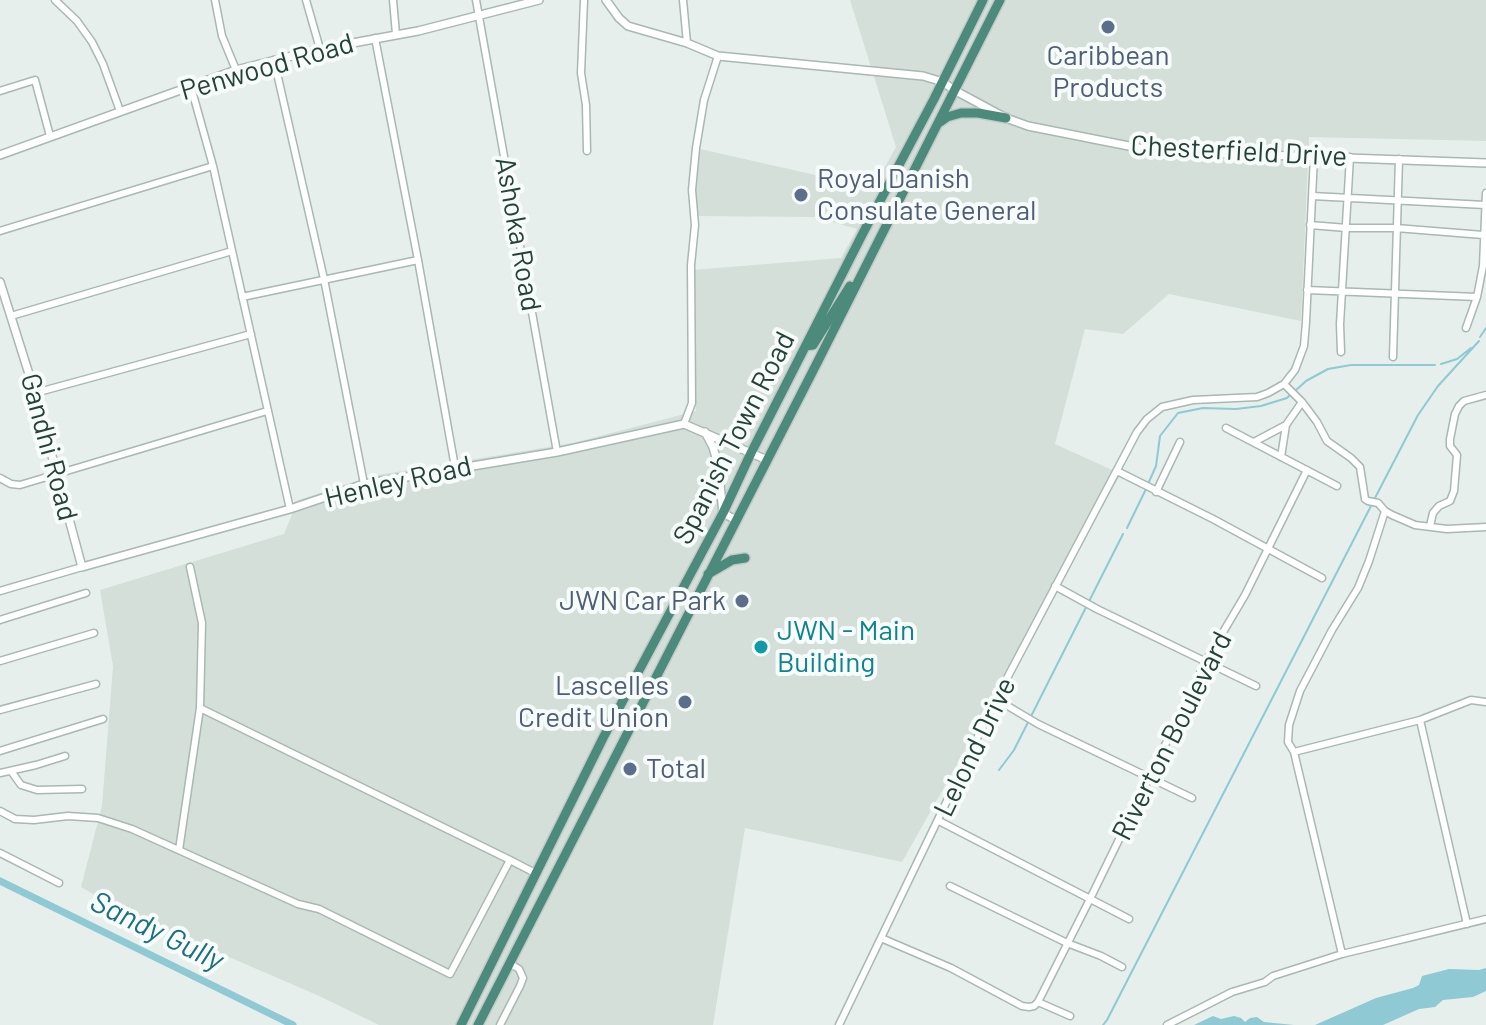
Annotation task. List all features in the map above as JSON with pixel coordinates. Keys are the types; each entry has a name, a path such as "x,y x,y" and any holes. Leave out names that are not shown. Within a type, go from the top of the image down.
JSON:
{"highway":[{"name":"Spanish Town Road","path":"461,1025 603,738 723,513 983,0"},
{"name":"Spanish Town Road","path":"478,1025 1000,0"},
{"path":"936,125 947,117 961,113 1006,118"},
{"path":"806,346 813,345 866,257 872,254"},
{"path":"708,575 732,560 745,558"},
{"path":"603,738 620,745"}],"street":[{"path":"55,0 77,21 92,42 120,111"},
{"path":"215,0 222,36 236,70"},
{"path":"306,0 320,49"},
{"path":"393,0 396,34"},
{"name":"Ashoka Road","path":"476,0 557,452"},
{"name":"Penwood Road","path":"0,155 236,70 320,49 418,31 539,0"},
{"path":"584,0 581,73 586,105 587,151"},
{"path":"606,0 628,26 687,43 718,56 923,76 943,82"},
{"path":"683,0 687,43"},
{"path":"375,38 455,467"},
{"path":"718,56 704,100 694,162 692,403 684,424 767,460"},
{"path":"274,60 324,279 364,484"},
{"path":"0,91 35,80 50,136"},
{"name":"Chesterfield Drive","path":"943,82 1006,118 1028,126 1163,152 1486,163"},
{"path":"191,87 213,166 290,509"},
{"path":"1314,156 1306,322 1301,356 1286,386 1300,399 1327,441 1360,467 1365,499 1378,503 1385,511 1415,525 1447,529 1486,527"},
{"path":"1341,352 1350,157"},
{"path":"1393,357 1399,159"},
{"path":"0,231 213,166"},
{"path":"1466,328 1477,297 1483,266 1486,193"},
{"path":"1312,196 1485,205"},
{"path":"1310,225 1483,235"},
{"path":"11,316 232,251"},
{"path":"242,297 418,260"},
{"name":"Gandhi Road","path":"0,282 35,393 82,567"},
{"path":"1307,290 1477,297"},
{"path":"35,393 251,334"},
{"name":"Lelond Drive","path":"839,1025 996,699 1137,432 1162,407 1185,401 1257,397 1286,386"},
{"path":"1430,526 1433,513 1450,501 1454,491 1457,455 1450,446 1450,439 1455,414 1464,401 1486,395"},
{"path":"1281,457 1286,425 1300,399"},
{"path":"0,478 20,485 267,411"},
{"name":"Henley Road","path":"0,591 290,509 364,484 557,452 684,424"},
{"path":"1253,442 1286,425"},
{"path":"1226,428 1337,486"},
{"path":"705,432 716,456 723,513 736,520"},
{"path":"1156,492 1180,442"},
{"name":"Riverton Boulevard","path":"1038,1002 1206,661 1245,595 1307,470"},
{"path":"1117,471 1322,578"},
{"path":"1342,954 1294,752 1288,742 1289,725 1300,691 1358,588 1385,511"},
{"path":"179,850 200,708 202,623 190,567"},
{"path":"1055,586 1256,686"},
{"path":"0,620 86,593"},
{"path":"0,661 94,633"},
{"path":"0,710 96,684"},
{"path":"996,699 1026,718 1192,798"},
{"path":"1294,752 1420,720 1471,700 1486,702"},
{"path":"200,708 537,874"},
{"path":"0,751 103,719"},
{"path":"1420,720 1467,924"},
{"path":"0,773 65,756"},
{"path":"11,771 21,785 37,790 82,789"},
{"path":"0,811 15,819 98,818 132,829 298,904 319,909 450,974 510,860"},
{"path":"939,821 1129,919"},
{"path":"0,853 59,883"},
{"path":"950,886 1122,967"},
{"path":"1167,1025 1232,992 1265,982 1273,976 1342,954 1486,919"},
{"path":"881,938 951,968 1022,1006 1034,1006 1038,1002 1070,1016"},
{"path":"500,1025 523,978 519,969 509,963"}],"shaded area":[{"path":"850,0 1486,0 1486,141 1309,137 1301,321 1169,294 1123,334 1085,329 1055,444 1121,474 902,862 745,828 713,1025 379,1025 122,911 81,887 102,806 113,666 100,590 284,534 298,500 378,475 573,443 696,411 692,270 841,258 857,229 815,217 693,216 700,149 873,188 896,147"}],"water":[{"path":"1486,968 1486,991 1473,997 1443,1000 1435,1007 1419,1009 1383,1025 1315,1025 1376,998 1413,988 1419,985 1422,976 1449,969"},
{"path":"1213,1016 1221,1019 1234,1016 1245,1022 1257,1017 1264,1022 1294,1025 1194,1025"}],"waterway":[{"path":"1480,337 1486,328"},
{"path":"1375,498 1418,415 1438,386 1479,341"},
{"path":"1441,364 1457,359 1471,348"},
{"path":"1295,391 1328,369 1351,365 1435,365"},
{"path":"1148,484 1156,466 1160,436 1178,413 1203,408 1261,406 1290,395"},
{"path":"1127,528 1146,489"},
{"path":"1103,1025 1372,504"},
{"path":"999,770 1014,750 1123,534"},
{"name":"Sandy Gully","path":"0,881 293,1025"}],"place":[{"name":"Caribbean Products","path":"1108,27"},
{"name":"Royal Danish Consulate General","path":"801,195"},
{"name":"JWN Car Park","path":"742,601"},
{"name":"JWN - Main Building","path":"761,647"},
{"name":"Lascelles Credit Union","path":"685,702"},
{"name":"Total","path":"630,769"}]}
